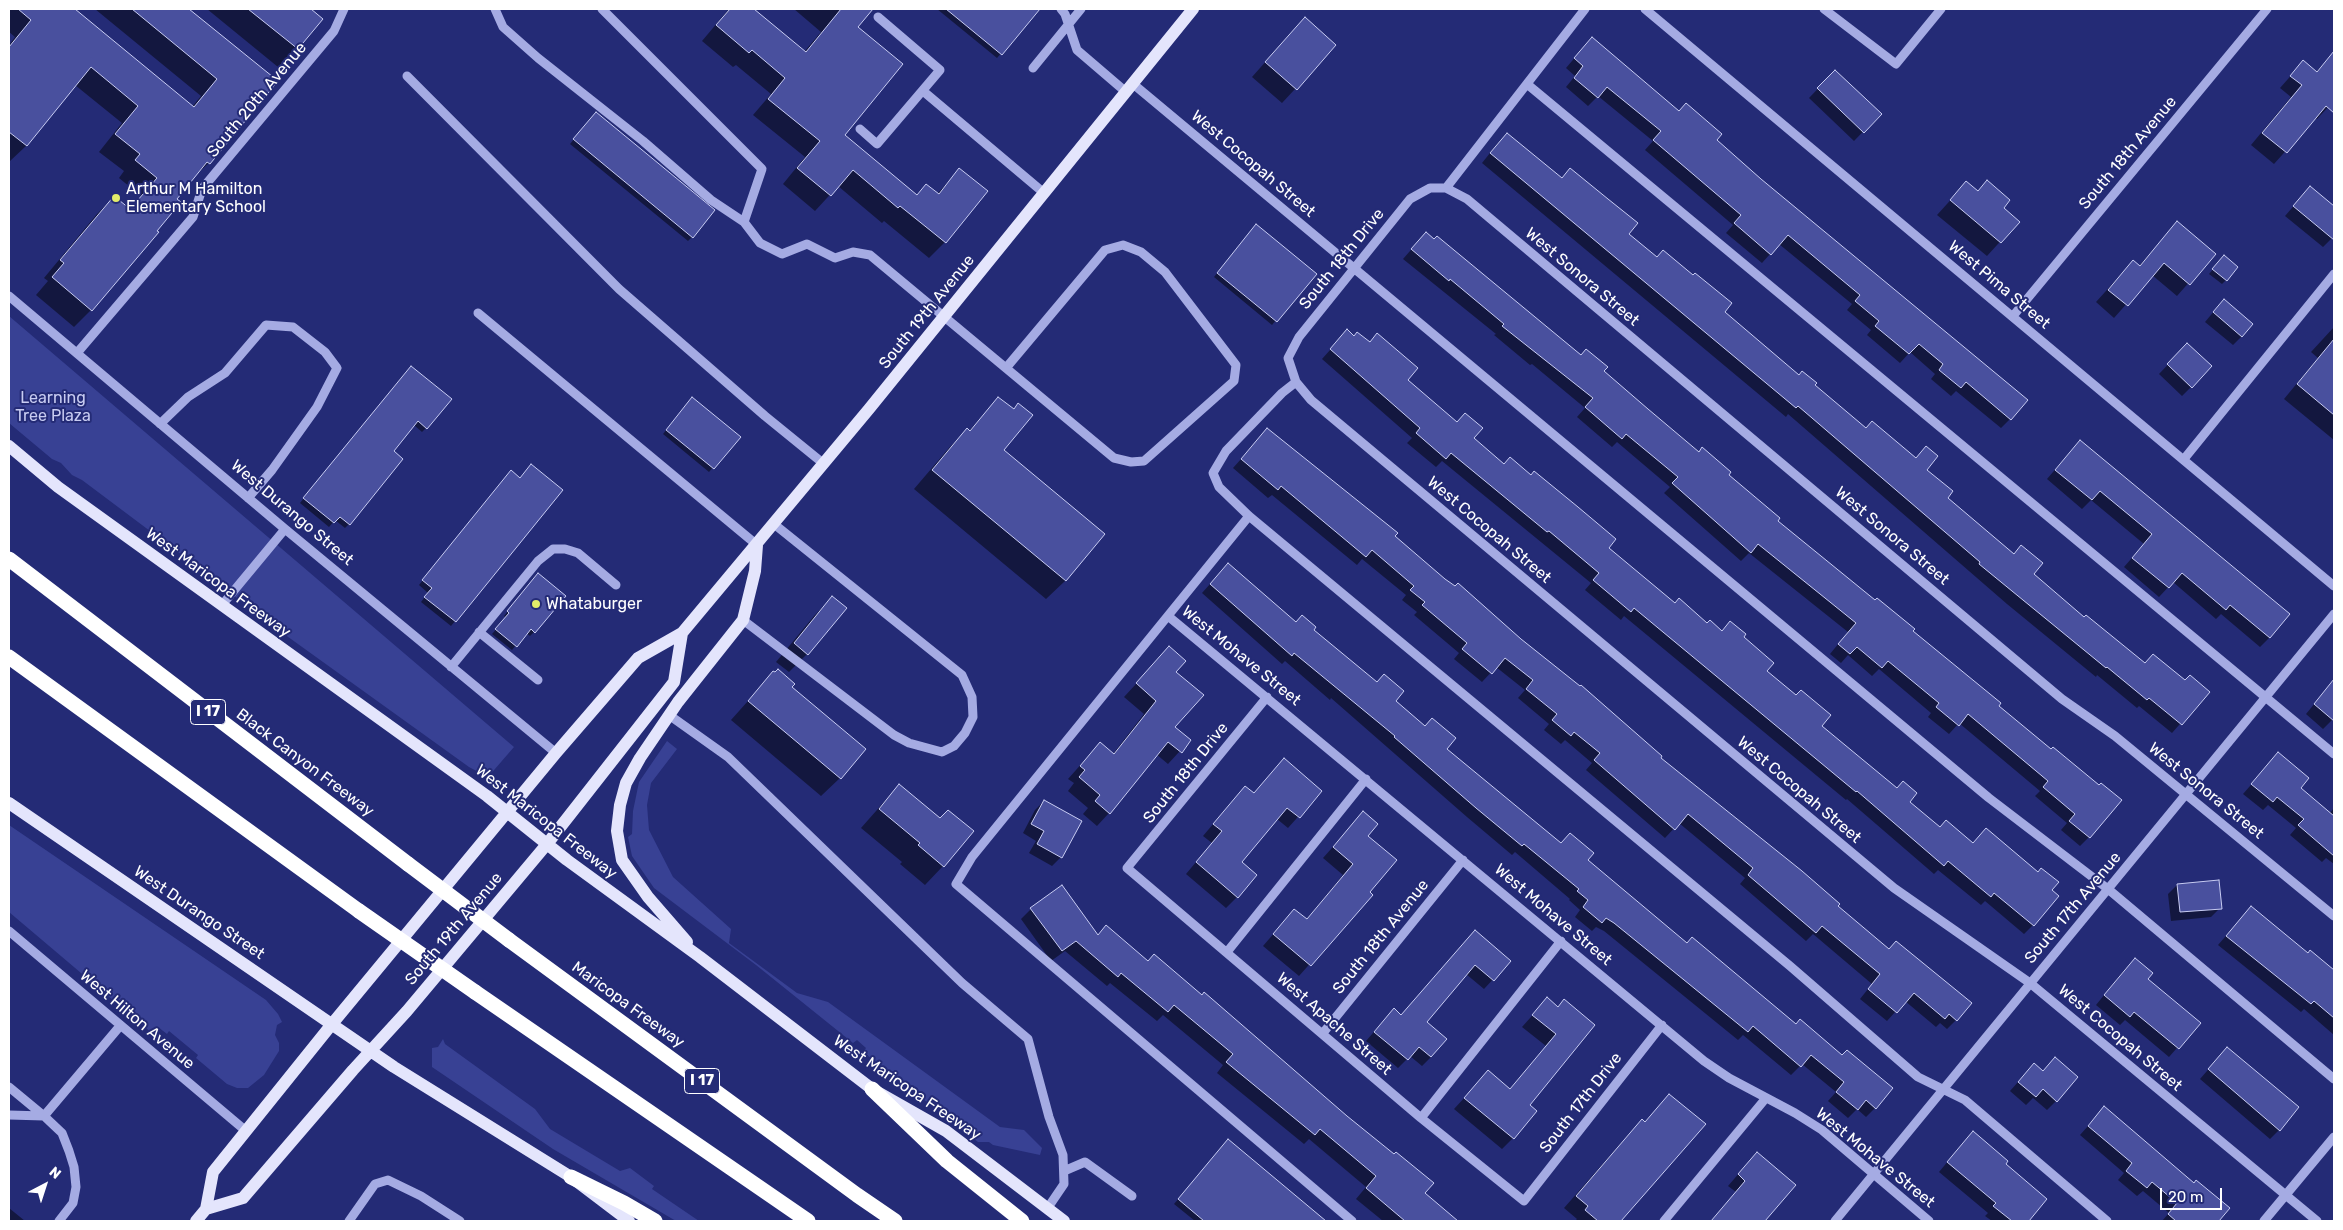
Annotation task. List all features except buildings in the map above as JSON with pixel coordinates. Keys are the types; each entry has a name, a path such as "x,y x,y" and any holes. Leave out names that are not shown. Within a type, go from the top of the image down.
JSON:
{"highway":[{"name":"Black Canyon Freeway","path":"9,559 509,940"},
{"path":"9,657 359,911 808,1221"},
{"name":"Maricopa Freeway","path":"509,940 895,1221"},
{"path":"872,1088 947,1161 1022,1221"},
{"path":"571,1177 624,1203 655,1221"}],"main road":[{"name":"South 19th Avenue","path":"196,1221 206,1209 213,1172 332,1024 556,753 638,658 682,633 757,545 1193,9"},
{"name":"West Maricopa Freeway","path":"9,446 58,486 508,812 643,917 700,957 872,1088 946,1131 1064,1221"},
{"path":"700,957 635,880 622,860 617,831 620,805 626,783 640,758 669,715 743,620 755,572 757,545"},
{"name":"South 19th Avenue","path":"206,1209 243,1198 370,1050 407,1011 547,844 674,682 682,633"},
{"name":"West Durango Street","path":"9,803 370,1050"},
{"path":"370,1050 571,1177 628,1221"}],"street":[{"name":"South 20th Avenue","path":"77,353 193,217 202,189 334,31 344,9"},
{"path":"495,9 503,28 643,141 711,200 744,222 760,243 782,254 806,244 835,258 853,252 870,255 1114,458 1131,462 1144,461 1234,381 1236,366 1165,272 1141,252 1123,245 1105,250 1006,368"},
{"path":"602,9 762,169 744,222"},
{"name":"West Cocopah Street","path":"1061,9 1069,24 1077,50 1129,88 1355,268 1989,798 2108,889 2334,1079"},
{"path":"1032,68 1081,9"},
{"path":"1446,188 1585,9"},
{"name":"West Pima Street","path":"1645,9 2184,458 2334,586"},
{"path":"1824,9 1896,64 1941,9"},
{"name":"South 18th Avenue","path":"2013,316 2267,9"},
{"path":"860,129 877,144 940,70 878,17"},
{"path":"407,76 619,289 765,416 824,464"},
{"path":"1527,84 2334,754"},
{"path":"923,91 1044,193"},
{"name":"West Sonora Street","path":"1430,188 1446,188 1467,199 2062,699 2115,736 2334,916"},
{"name":"South 18th Drive","path":"1288,358 1299,337 1410,199 1430,188"},
{"path":"2184,458 2334,274"},
{"name":"West Durango Street","path":"9,296 285,529 556,753"},
{"path":"478,313 757,545"},
{"path":"160,424 188,397 225,373 266,325 293,327 325,352 337,368 321,399 272,470 248,498"},
{"name":"West Cocopah Street","path":"1288,358 1296,382 1319,407 1857,858 1894,888 2030,983 2317,1221"},
{"path":"1296,382 1282,393 1226,451 1213,473 1218,487 1249,516 1790,966 1918,1077 1965,1100 2107,1221"},
{"path":"1249,516 972,857 956,884 1352,1221"},
{"path":"743,620 894,735 909,743 942,752 954,746 965,733 973,717 972,697 962,675 774,524"},
{"path":"222,605 285,529"},
{"path":"451,666 538,561 553,548 578,553 616,585"},
{"name":"South 17th Avenue","path":"1835,1221 2334,614"},
{"name":"West Mohave Street","path":"1168,616 1268,697 1704,1061 1729,1078 1795,1113 1822,1130 1929,1221"},
{"path":"480,632 538,680"},
{"name":"South 18th Drive","path":"1127,868 1268,697"},
{"path":"669,715 728,757 962,983 1028,1039 1049,1117 1063,1155 1064,1184 1047,1209"},
{"path":"1227,952 1366,779"},
{"name":"South 18th Avenue","path":"1323,1033 1463,860"},
{"name":"West Apache Street","path":"1127,868 1421,1118 1524,1200"},
{"name":"West Hilton Avenue","path":"9,931 246,1131"},
{"path":"1421,1118 1561,941"},
{"name":"South 17th Drive","path":"1524,1200 1662,1025"},
{"path":"44,1116 120,1026"},
{"path":"9,1087 62,1133 74,1167 76,1187 74,1203 59,1221"},
{"path":"1664,1221 1766,1098"},
{"path":"9,1115 44,1116"},
{"path":"2264,1221 2334,1137"},
{"path":"1064,1171 1085,1162 1132,1196"},
{"path":"349,1221 375,1184 388,1180 421,1196 460,1221"}],"green space":[{"name":"Learning Tree Plaza","path":"9,316 514,747 488,777 469,767 259,616 198,567 82,480 72,475 61,463 52,459 9,423"},
{"path":"667,741 677,749 651,783 647,805 649,830 673,877 731,929 729,943 797,993 828,1002 1000,1127 1024,1130 1042,1148 1040,1155 993,1145 989,1142 978,1142 863,1052 866,1048 857,1040 853,1043 756,965 654,888 632,856 628,837 632,834 633,811 639,782"},
{"path":"9,825 266,1000 282,1022 277,1025 275,1035 279,1043 279,1051 264,1075 248,1088 237,1088 227,1084 196,1058 198,1055 169,1031 167,1034 158,1027 153,1034 9,912"},
{"path":"443,1039 445,1044 535,1109 550,1129 620,1171 630,1168 654,1186 652,1189 699,1221 676,1221 553,1149 432,1067 432,1048 438,1047"}],"place":[{"name":"Arthur M Hamilton Elementary School","path":"116,198"},
{"name":"Whataburger","path":"536,604"}]}
